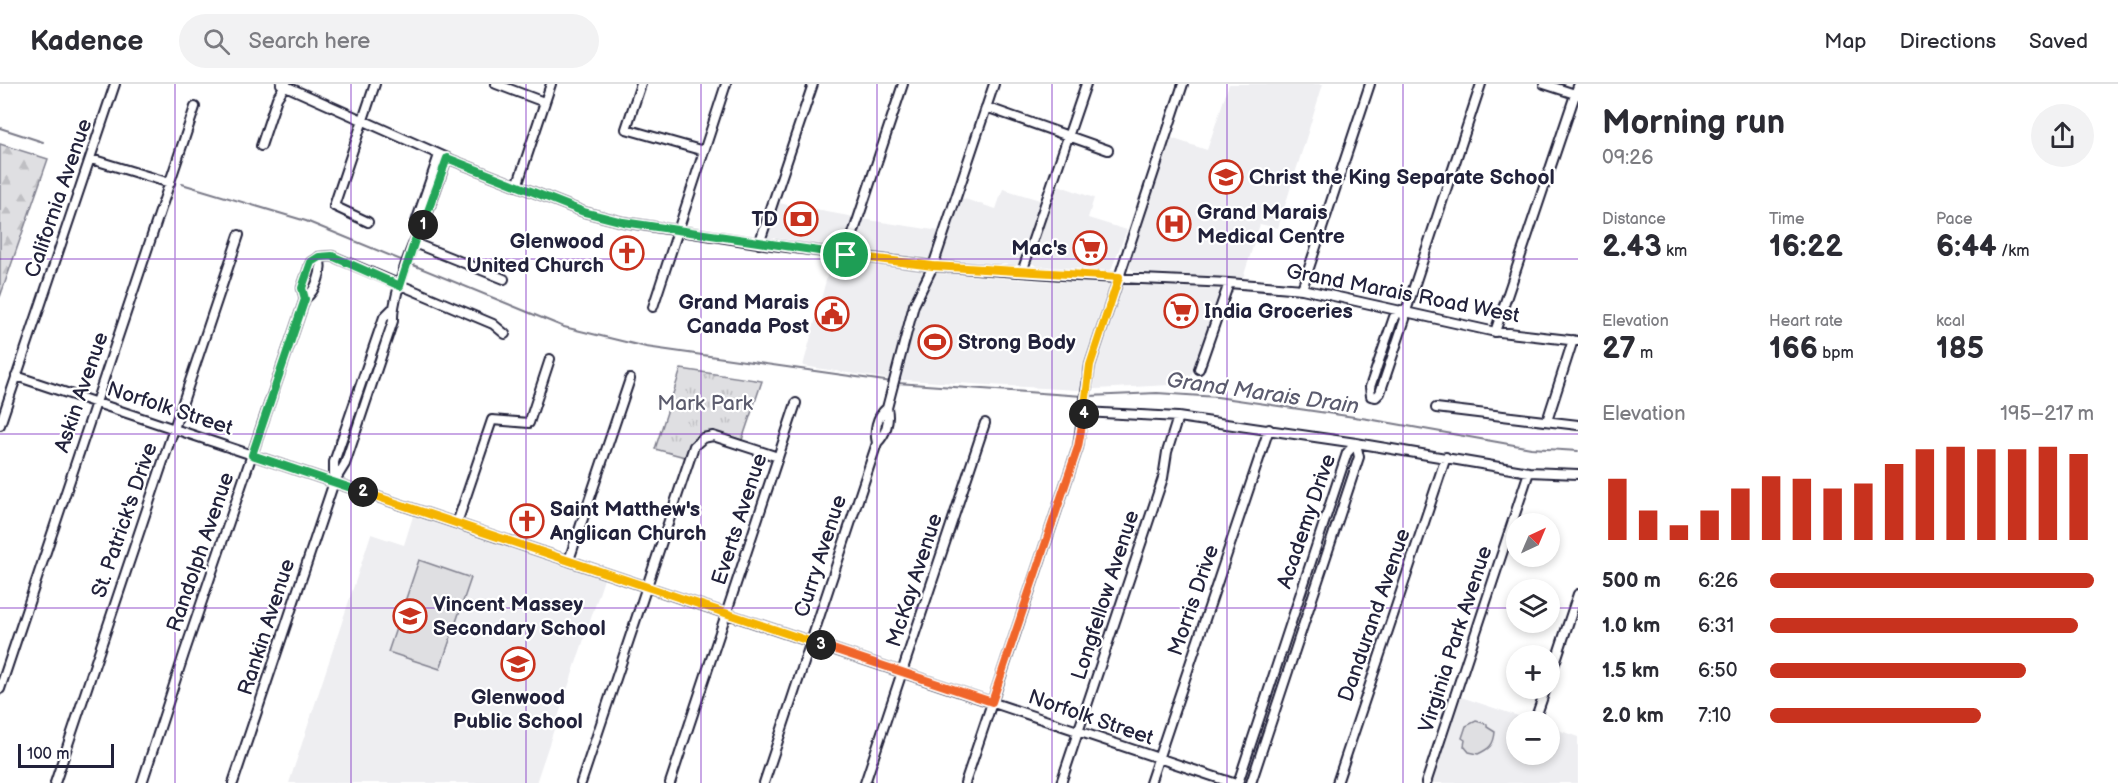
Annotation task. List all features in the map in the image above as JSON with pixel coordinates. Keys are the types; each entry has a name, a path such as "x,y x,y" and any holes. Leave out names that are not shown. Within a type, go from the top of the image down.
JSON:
{"street":[{"name":"California Avenue","path":"0,425 115,84"},
{"path":"261,146 284,84"},
{"name":"Grand Marais Road West","path":"284,84 439,155 601,216 759,244 933,266 1302,289 1495,332 1575,341"},
{"path":"368,222 334,206 375,84"},
{"path":"496,84 544,102"},
{"path":"517,186 551,84"},
{"path":"641,84 626,129 704,151"},
{"path":"653,307 726,84"},
{"path":"759,244 813,84"},
{"path":"846,255 903,84"},
{"name":"Curry Avenue","path":"764,783 877,443 883,437 889,399 914,305 933,266 994,84"},
{"path":"1022,272 1086,84"},
{"path":"965,783 1078,447 1095,350 1183,84"},
{"path":"1302,289 1370,84"},
{"path":"1404,311 1394,317 1370,387 1371,396 1376,397 1380,393 1405,319 1404,311 1481,84"},
{"path":"1495,332 1577,92 1544,84"},
{"name":"Askin Avenue","path":"0,689 195,107"},
{"path":"986,107 1108,150"},
{"name":"Rankin Avenue","path":"417,234 416,222 439,155"},
{"name":"Rankin Avenue","path":"233,783 334,482 345,464 393,321 392,309 417,234 423,225 447,158"},
{"path":"90,159 170,183"},
{"name":"St. Patrick's Drive","path":"55,783 239,235"},
{"path":"413,246 504,279"},
{"name":"Randolph Avenue","path":"142,783 305,299 302,288 311,262 319,257 332,256 401,283"},
{"path":"401,283 494,324 505,334"},
{"path":"1199,369 1229,283"},
{"path":"1547,421 1575,341"},
{"path":"457,523 492,420 529,423 550,359"},
{"name":"Norfolk Street","path":"16,376 1233,783"},
{"path":"569,561 630,378"},
{"name":"Everts Avenue","path":"670,783 796,403"},
{"path":"1436,408 1578,425"},
{"path":"1084,411 1178,417 1269,429 1529,472 1578,474"},
{"name":"Longfellow Avenue","path":"1061,783 1163,478 1167,452 1178,417"},
{"name":"McKay Avenue","path":"865,783 985,423"},
{"name":"Morris Drive","path":"1150,783 1269,429"},
{"path":"581,783 694,446 703,438 713,436 778,457"},
{"name":"Academy Drive","path":"1238,783 1347,453 1356,443"},
{"name":"Academy Drive","path":"1251,783 1359,457 1356,443"},
{"name":"Dandurand Avenue","path":"1337,783 1446,458"},
{"name":"Virginia Park Avenue","path":"1426,783 1529,472"},
{"path":"1560,648 1578,594"}],"shaded area":[{"name":"Christ the King Separate School","path":"1229,84 1323,84 1278,228 1260,224 1243,278 1135,272 1130,268 1130,260 1171,138 1207,150"},
{"path":"1055,184 1094,198 1088,218 1127,230 1110,272 1038,267 1032,263 1031,256"},
{"path":"1003,189 1043,201 1024,257 1019,264 1014,266 862,255 854,250 853,243 862,219 940,231 952,195 996,209"},
{"path":"778,203 854,217 845,252 768,239 767,232"},
{"path":"832,258 938,273 1217,289 1221,295 1188,384 1077,390 888,379 803,366"},
{"path":"414,513 438,524 500,542 565,567 577,567 605,576 536,783 289,783 371,534 404,545"},
{"path":"1458,696 1506,712 1506,765 1560,765 1560,731 1578,737 1578,783 1428,783"}],"green space":[{"path":"0,144 48,159 0,297"},
{"name":"Mark Park","path":"681,369 762,381 742,440 714,433 701,435 690,446 685,457 655,449"},
{"path":"419,560 471,578 440,669 388,652"},
{"path":"1476,721 1487,724 1487,727 1495,732 1490,746 1478,754 1469,752 1462,738 1466,726"}],"waterway":[{"name":"Grand Marais Drain","path":"0,128 43,142"},
{"name":"Grand Marais Drain","path":"182,184 306,221 564,327 646,347 892,382"},
{"name":"Grand Marais Drain","path":"897,383 1083,396"},
{"name":"Grand Marais Drain","path":"1089,396 1157,393 1217,397 1368,419 1531,448 1578,451"}],"place":[{"name":"Christ the King Separate School","path":"1226,177"},
{"name":"TD","path":"801,219"},
{"name":"Grand Marais Medical Centre","path":"1174,224"},
{"name":"Mac's","path":"1090,248"},
{"name":"Glenwood United Church","path":"627,253"},
{"name":"India Groceries","path":"1181,311"},
{"name":"Grand Marais Canada Post","path":"832,314"},
{"name":"Strong Body","path":"935,342"},
{"name":"Saint Matthew's Anglican Church","path":"527,521"},
{"name":"Vincent Massey Secondary School","path":"410,616"},
{"name":"Glenwood Public School","path":"518,664"}],"route":[{"path":"447,158 584,212 623,222 759,244 846,255 933,266 1119,277 1090,365 1078,447 992,702 252,455 305,299 302,288 311,262 319,257 332,256 400,286 417,234 423,225 447,158"}]}
